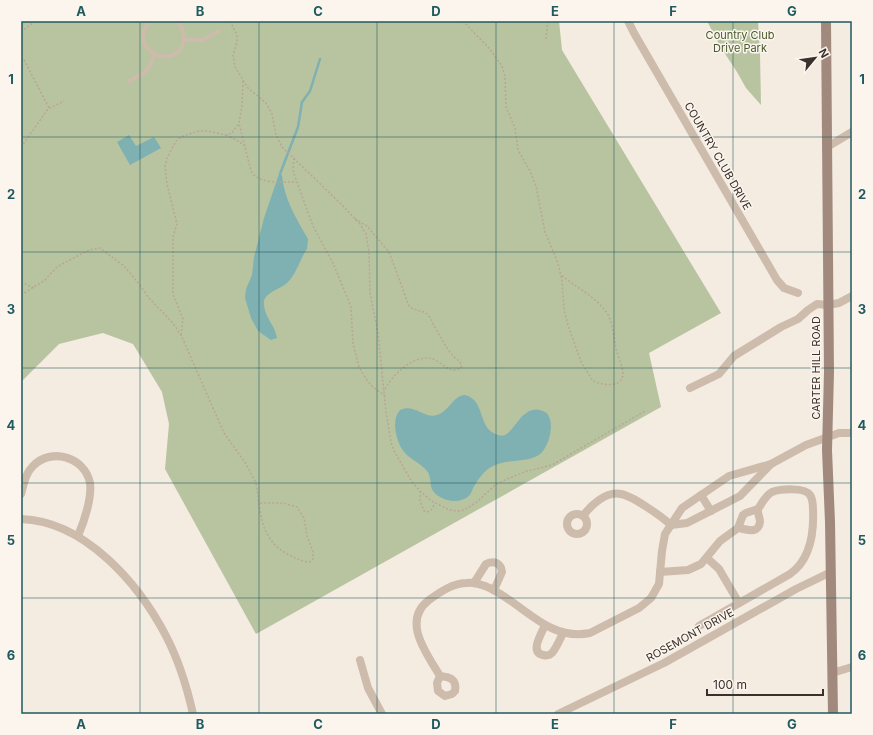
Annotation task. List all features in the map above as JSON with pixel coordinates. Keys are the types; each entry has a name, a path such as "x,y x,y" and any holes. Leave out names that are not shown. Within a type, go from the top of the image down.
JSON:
{"main road":[{"name":"CARTER HILL ROAD","path":"826,21 829,372 827,450 830,522 833,714"}],"street":[{"name":"COUNTRY CLUB DRIVE","path":"628,21 777,280 784,288 798,293"},
{"path":"827,147 852,132"},
{"path":"690,388 719,374 734,356 781,327 798,319 817,304 828,305 839,303 852,296"},
{"path":"440,676 420,640 417,633 416,623 418,614 426,602 452,586 466,582 474,583 494,590 545,625 563,633 576,635 590,633 646,604 657,590 665,534 682,508 729,476 771,464 806,445 839,433 852,432"},
{"path":"21,494 29,471 38,462 56,456 75,461 88,476 90,491 82,527 78,536"},
{"path":"583,516 595,503 611,495 621,494 660,516 671,525 687,523 740,496 771,464"},
{"path":"660,572 695,568 707,558 720,541 738,528 743,515 758,509 767,496 772,492 801,490 807,491 812,497 811,540 803,561 795,570 699,626"},
{"path":"701,495 711,511"},
{"path":"738,528 752,530 757,528 760,524 758,509"},
{"path":"21,519 54,525 78,536 90,544 119,570 155,617 166,636 180,666 193,714"},
{"path":"707,558 716,565 739,603"},
{"path":"474,583 486,564 493,562 496,563 500,565 502,572 494,590"},
{"name":"ROSEMONT DRIVE","path":"558,714 664,663 796,589 831,572"},
{"path":"545,625 536,644 538,653 543,655 553,652 563,633"},
{"path":"360,660 368,688 382,714"},
{"path":"832,673 852,667"}],"lane":[{"path":"151,21 145,28 144,40 147,48 154,54 163,57 172,55 180,49 184,40 183,30 176,21"},
{"path":"184,40 202,40 219,30"},
{"path":"129,81 147,70 152,64 154,54"}],"path":[{"path":"21,32 35,21"},
{"path":"230,21 237,35 233,60 243,82 266,103 272,114 279,142 283,148 341,204 364,230 368,241 370,294 378,333 391,442 394,451 412,482 420,491 435,503 450,510 464,510 505,480 524,472 552,465 645,412"},
{"path":"463,21 488,47 502,66 505,77 505,102 516,128 518,150 530,171 536,186 544,232 558,263 561,275 564,310 581,362 594,381 608,385 618,383 623,373 609,318 599,304 561,275"},
{"path":"546,39 548,21"},
{"path":"21,57 49,108"},
{"path":"243,82 243,97 239,123 244,146 254,176 260,179 273,181 297,182"},
{"path":"21,147 49,108 64,101"},
{"path":"226,135 232,133 239,123"},
{"path":"181,335 183,319 173,294 173,237 177,224 167,184 166,162 176,141 193,132 204,131 226,135 244,146"},
{"path":"293,157 293,168 297,182 313,226 333,263 352,306 353,344 359,367 372,387 385,396"},
{"path":"355,219 367,226 389,252 409,306 414,311 424,311 430,316 453,356 462,364 461,368 455,370 446,368 433,359 427,358 415,361 392,377 384,391"},
{"path":"21,295 45,280 62,264 89,250 100,248 124,266 148,297 172,322 181,335 224,433 254,477 262,526 268,536 282,551 304,562 312,561 314,554 307,536 304,518 297,507 283,503 259,503"},
{"path":"21,282 34,288"},
{"path":"420,491 420,501 424,511 427,512 431,510 435,503"}],"green space":[{"path":"21,21 559,21 562,50 721,313 649,353 661,407 256,634 165,469 169,424 162,392 133,344 103,333 59,344 21,382"},
{"name":"Country Club Drive Park","path":"707,21 758,21 761,105 746,88 720,46"}],"water":[{"path":"129,135 136,146 154,137 161,148 130,165 117,142"},
{"path":"279,174 282,175 285,192 291,208 308,239 307,249 290,280 268,295 264,301 266,314 277,338 271,340 258,331 251,318 245,298 246,289 252,275 254,257 264,218"},
{"path":"465,395 472,398 476,403 487,427 491,432 498,435 507,434 527,412 533,410 540,410 549,416 551,428 545,448 537,456 526,460 504,462 493,466 482,476 469,496 465,499 450,501 440,497 433,491 427,471 407,455 402,449 396,435 395,424 397,414 400,410 410,408 428,415 437,415 445,410 457,398"}],"waterway":[{"path":"280,174 298,127 302,102 310,91 320,59"}]}
